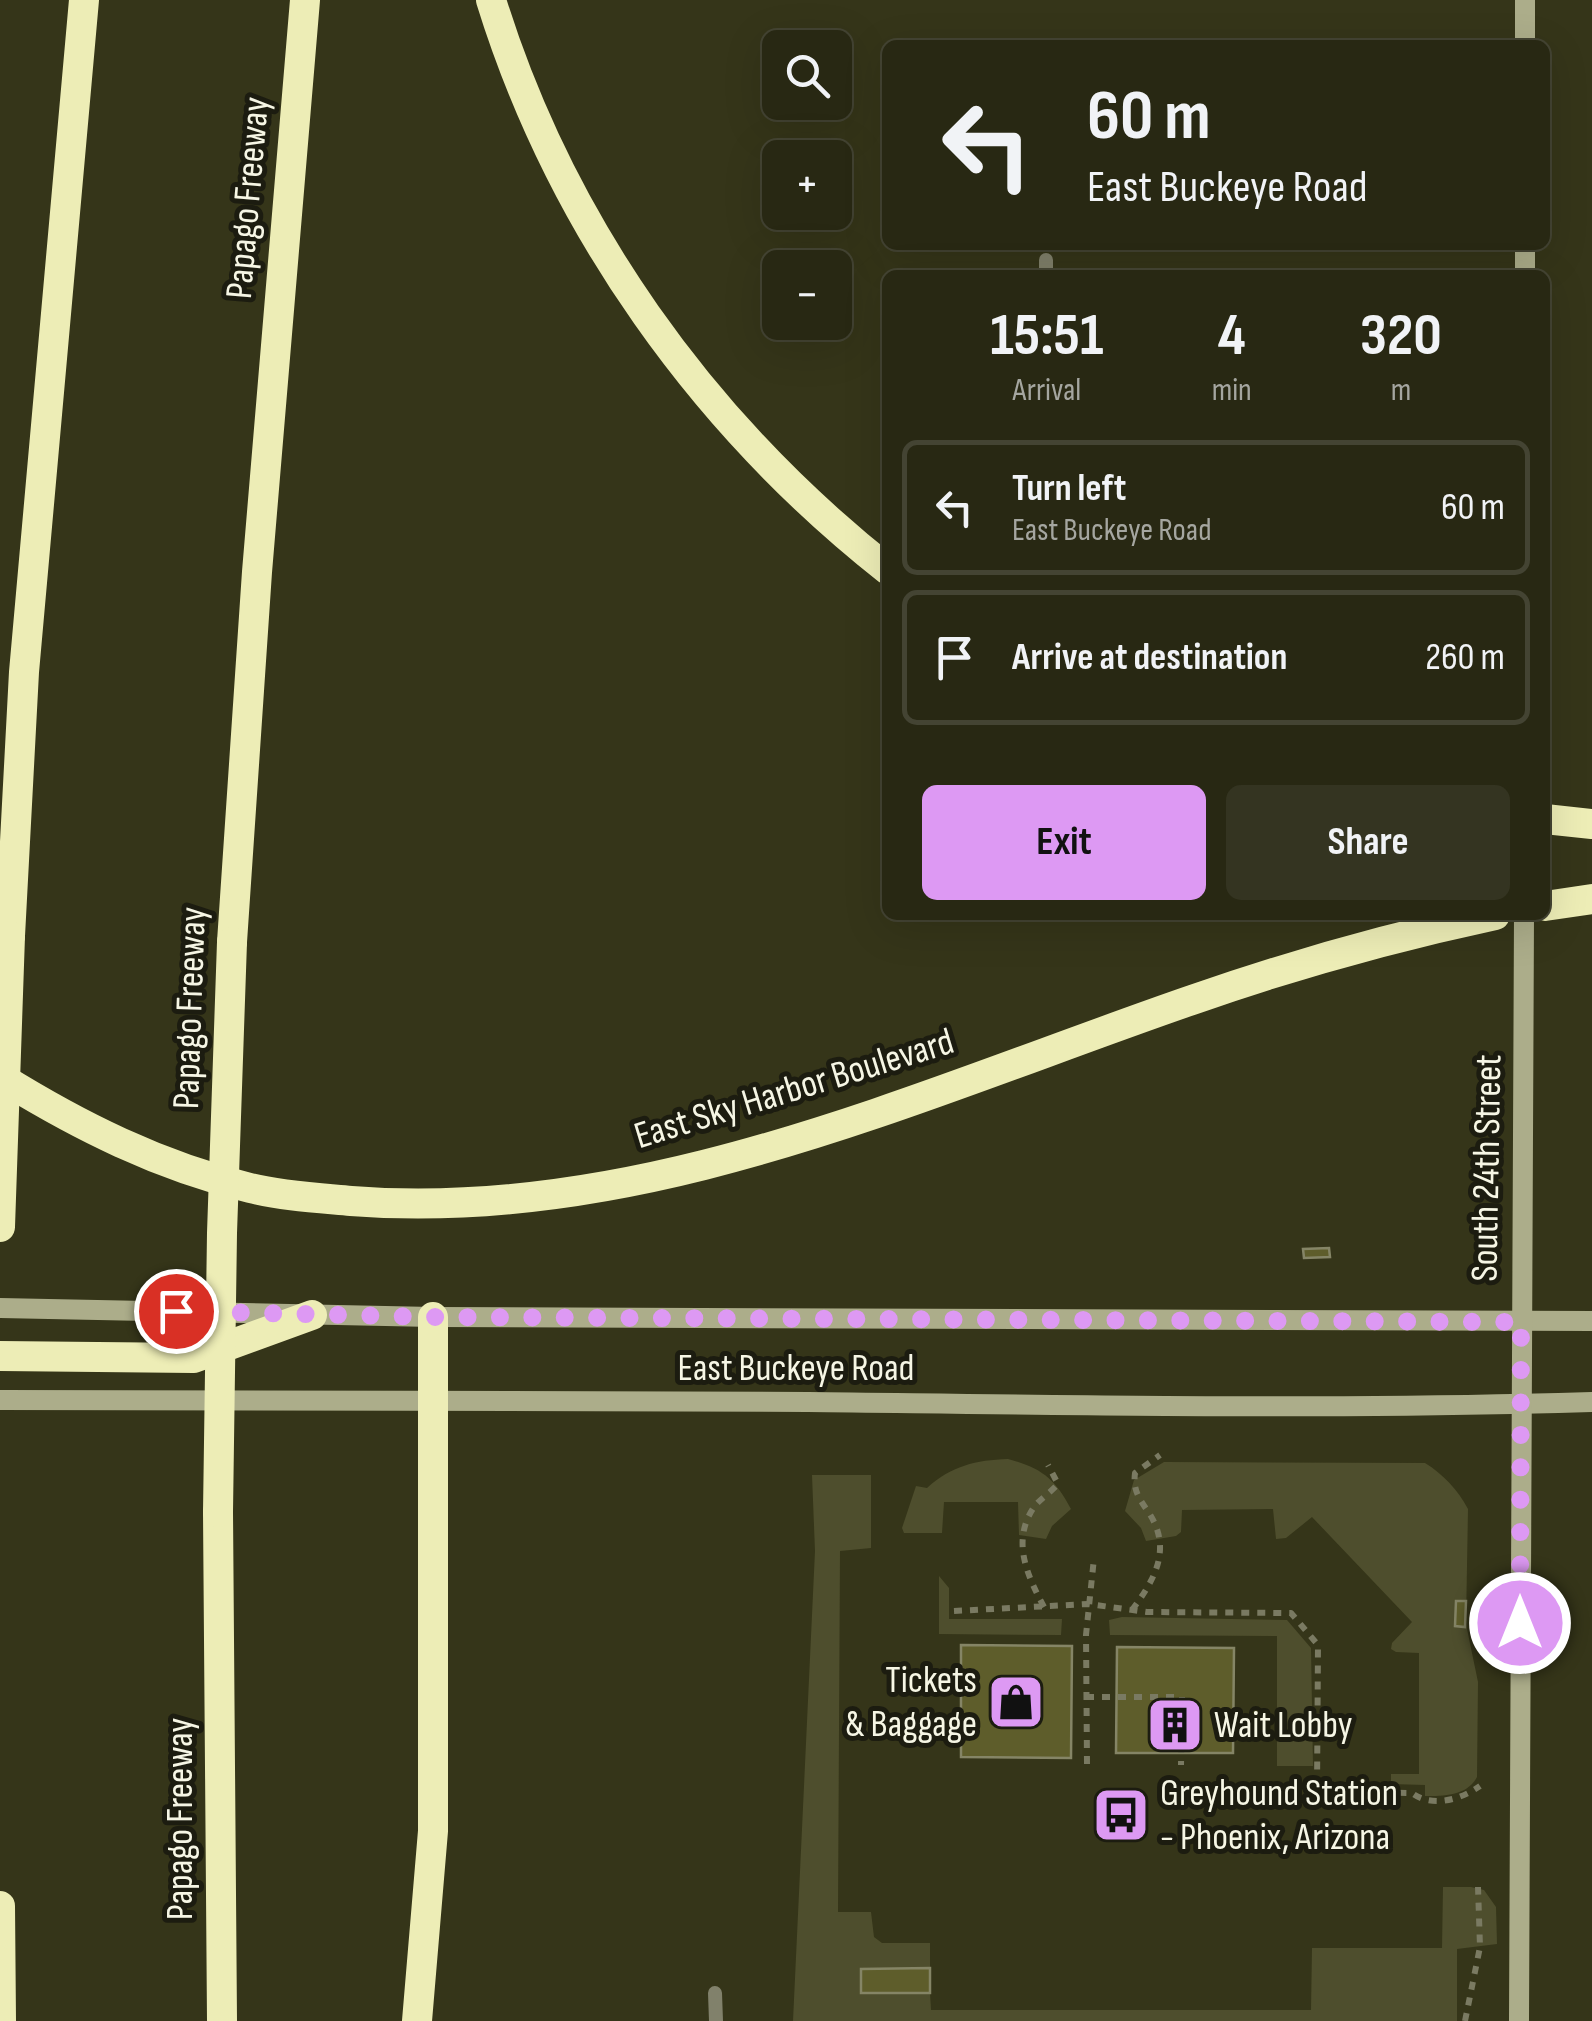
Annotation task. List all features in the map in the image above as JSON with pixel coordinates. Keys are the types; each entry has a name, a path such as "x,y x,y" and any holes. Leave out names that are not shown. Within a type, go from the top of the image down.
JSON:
{"highway":[{"path":"0,1227 24,672 84,0"},
{"name":"Papago Freeway","path":"222,2021 218,1512 232,942 256,592 305,0"},
{"path":"492,0 504,41 562,172 636,302 684,368 769,465 882,565"},
{"path":"1550,820 1592,824"},
{"path":"1550,905 1592,899"},
{"name":"East Sky Harbor Boulevard","path":"0,1077 122,1146 185,1170 254,1189 395,1204 460,1204 528,1197 598,1187 763,1148 1264,976 1421,930 1470,920"},
{"path":"0,1356 194,1358 312,1315"},
{"path":"418,2021 433,1832 433,1317"},
{"path":"0,1906 2,2021"}],"main road":[{"path":"1526,0 1526,40"},
{"name":"South 24th Street","path":"1518,2021 1524,920"},
{"name":"East Buckeye Road","path":"0,1308 433,1317 1592,1322"},
{"name":"East Buckeye Road","path":"0,1400 1164,1408 1592,1402"}],"lane":[{"path":"716,1993 716,2021"}],"path":[{"path":"1132,1610 1160,1565 1157,1526 1137,1497 1135,1473 1160,1455"},
{"path":"1044,1607 1023,1566 1022,1552 1035,1505 1058,1484 1048,1464"},
{"path":"1086,1764 1088,1604 1094,1558"},
{"path":"954,1611 1088,1604 1132,1610 1290,1613 1318,1645 1317,1792 1412,1793 1423,1801 1452,1800 1480,1786"},
{"path":"1086,1698 1182,1698 1181,1765"},
{"path":"1465,2021 1480,1947 1478,1887"}],"shaded area":[{"path":"1008,1459 1046,1476 1071,1509 1052,1526 1046,1539 1019,1535 1018,1502 944,1502 942,1533 904,1533 902,1528 916,1486 927,1488 964,1466"},
{"path":"1164,1462 1425,1463 1450,1483 1468,1509 1466,1624 1478,1682 1477,1777 1473,1783 1454,1794 1432,1796 1425,1796 1425,1785 1391,1784 1391,1774 1419,1774 1419,1653 1391,1649 1412,1622 1312,1517 1286,1538 1276,1539 1273,1509 1182,1510 1181,1532 1146,1541 1141,1528 1125,1511 1134,1480"},
{"path":"812,1475 871,1475 871,1548 840,1551 838,1912 871,1912 874,1937 882,1943 930,1943 930,1968 861,1969 861,1993 930,1993 931,2010 1311,2010 1312,1948 1442,1948 1443,1887 1471,1887 1484,1890 1496,1907 1497,1944 1457,1949 1457,2021 793,2021 815,1551"},
{"path":"939,1576 949,1588 949,1619 1062,1619 1061,1635 939,1634"},
{"path":"1109,1620 1287,1620 1311,1648 1313,1766 1277,1766 1277,1636 1110,1635"}],"building":[{"path":"1329,1248 1330,1257 1304,1258 1303,1249"},
{"path":"1456,1601 1466,1601 1465,1627 1455,1626"},
{"name":"Tickets & Baggage","path":"961,1645 1072,1646 1071,1758 961,1757"},
{"name":"Wait Lobby","path":"1117,1647 1234,1648 1233,1753 1116,1753"},
{"path":"930,1968 930,1993 861,1993 861,1969"}],"place":[{"name":"Tickets & Baggage","path":"1016,1702"},
{"name":"Wait Lobby","path":"1175,1725"},
{"name":"Greyhound Station - Phoenix, Arizona","path":"1121,1815"}],"route":[{"path":"176,1311 433,1317 1521,1322 1520,1623"}]}
